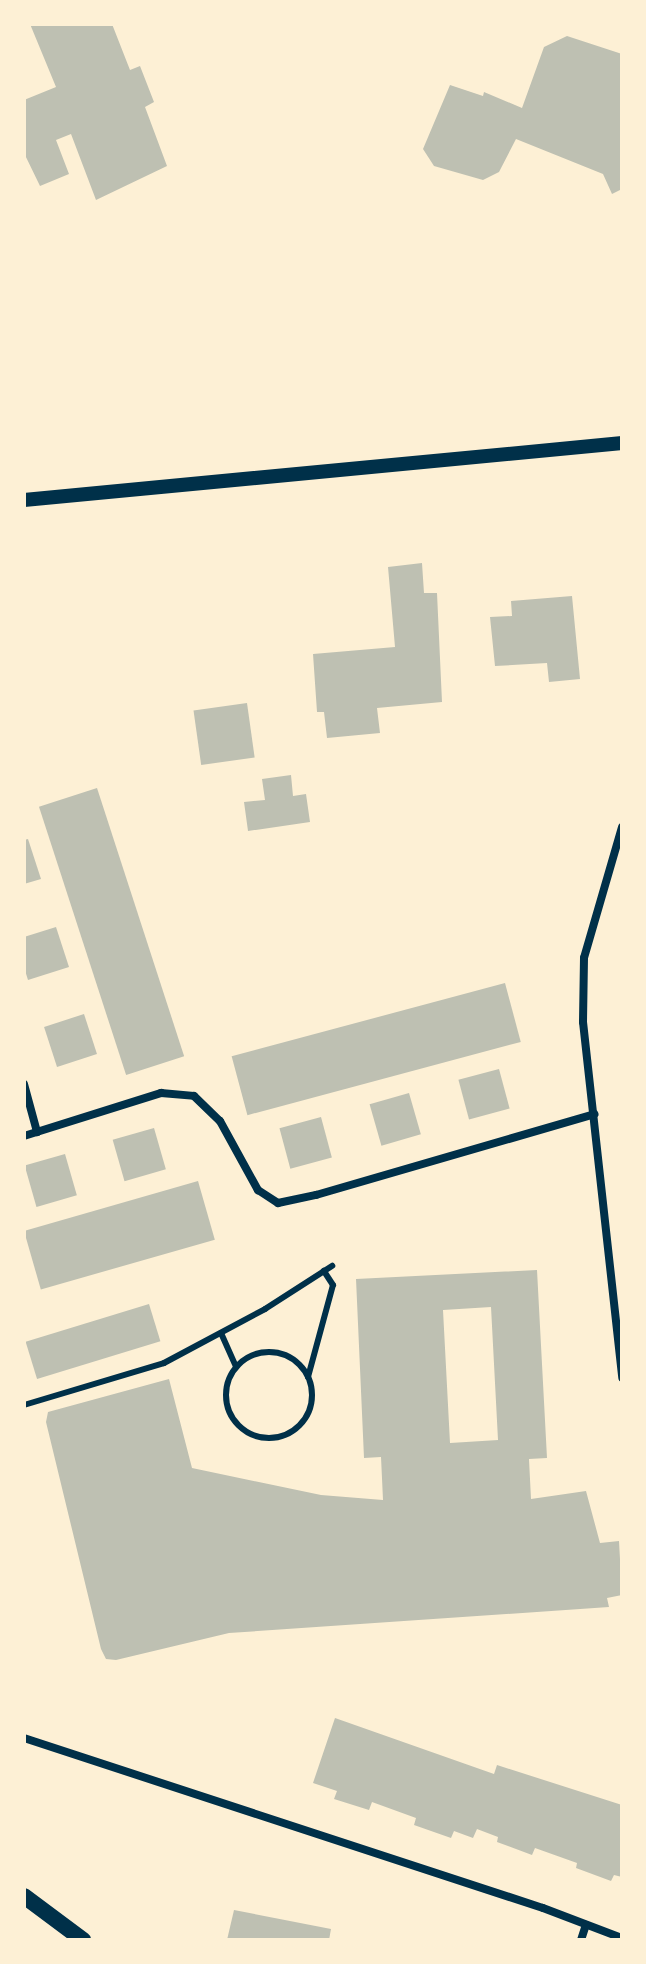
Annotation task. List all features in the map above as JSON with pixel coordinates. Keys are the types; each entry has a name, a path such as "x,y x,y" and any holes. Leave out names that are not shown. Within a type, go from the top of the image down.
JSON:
{"main road":[{"path":"24,1896 83,1940"}],"street":[{"path":"24,500 622,443"},
{"path":"622,827 584,958 583,1022 622,1378"},
{"path":"24,1084 37,1132"},
{"path":"24,1136 161,1093 194,1096 220,1121 258,1190 278,1203 316,1195 594,1114"},
{"path":"24,1738 622,1938"},
{"path":"581,1940 586,1925"}],"lane":[{"path":"24,1405 164,1363 221,1333 332,1266"},
{"path":"308,1377 333,1285 324,1271"},
{"path":"221,1333 236,1366"},
{"path":"257,1353 282,1353 303,1366 313,1389 309,1413 293,1432 269,1439 245,1433 229,1414 226,1389 236,1366 257,1353"}],"building":[{"path":"30,24 112,24 130,70 140,66 154,102 145,107 167,166 96,200 71,134 56,140 69,174 40,186 24,153 24,100 56,87"},
{"path":"567,36 622,54 622,189 612,194 603,174 516,139 499,172 483,180 434,166 423,149 450,85 483,96 484,92 522,108 544,47"},
{"path":"422,563 424,593 437,593 442,702 377,708 380,733 327,738 324,712 317,712 313,654 395,647 388,567"},
{"path":"572,596 580,679 549,682 547,663 495,666 490,617 512,616 511,601"},
{"path":"247,703 255,757 201,765 194,711"},
{"path":"291,775 293,796 306,794 310,822 248,831 244,802 265,800 262,779"},
{"path":"97,788 184,1056 126,1075 39,807"},
{"path":"28,839 41,879 24,884 24,840"},
{"path":"56,927 69,967 28,980 24,967 24,937"},
{"path":"505,983 521,1042 247,1115 232,1056"},
{"path":"84,1014 97,1054 57,1067 44,1027"},
{"path":"499,1069 510,1109 469,1119 458,1080"},
{"path":"409,1093 421,1134 381,1146 370,1104"},
{"path":"321,1117 332,1158 290,1169 279,1128"},
{"path":"154,1128 166,1169 125,1181 113,1140"},
{"path":"65,1154 77,1195 36,1207 25,1166"},
{"path":"198,1181 215,1240 41,1290 24,1231"},
{"path":"537,1270 547,1458 529,1459 531,1499 586,1491 600,1543 619,1541 622,1595 607,1598 609,1607 229,1633 116,1660 106,1659 46,1422 48,1412 169,1379 192,1468 321,1495 383,1500 381,1457 364,1458 356,1279","holes":["491,1307 498,1440 450,1443 443,1310"]},
{"path":"149,1304 160,1341 37,1379 26,1342"},
{"path":"335,1718 494,1774 497,1765 622,1805 622,1877 614,1875 611,1881 576,1868 577,1863 535,1848 532,1855 497,1842 498,1837 477,1829 473,1838 454,1831 451,1838 414,1825 416,1818 372,1802 369,1810 334,1799 337,1791 313,1783"},
{"path":"234,1910 331,1929 329,1940 227,1940"}]}
